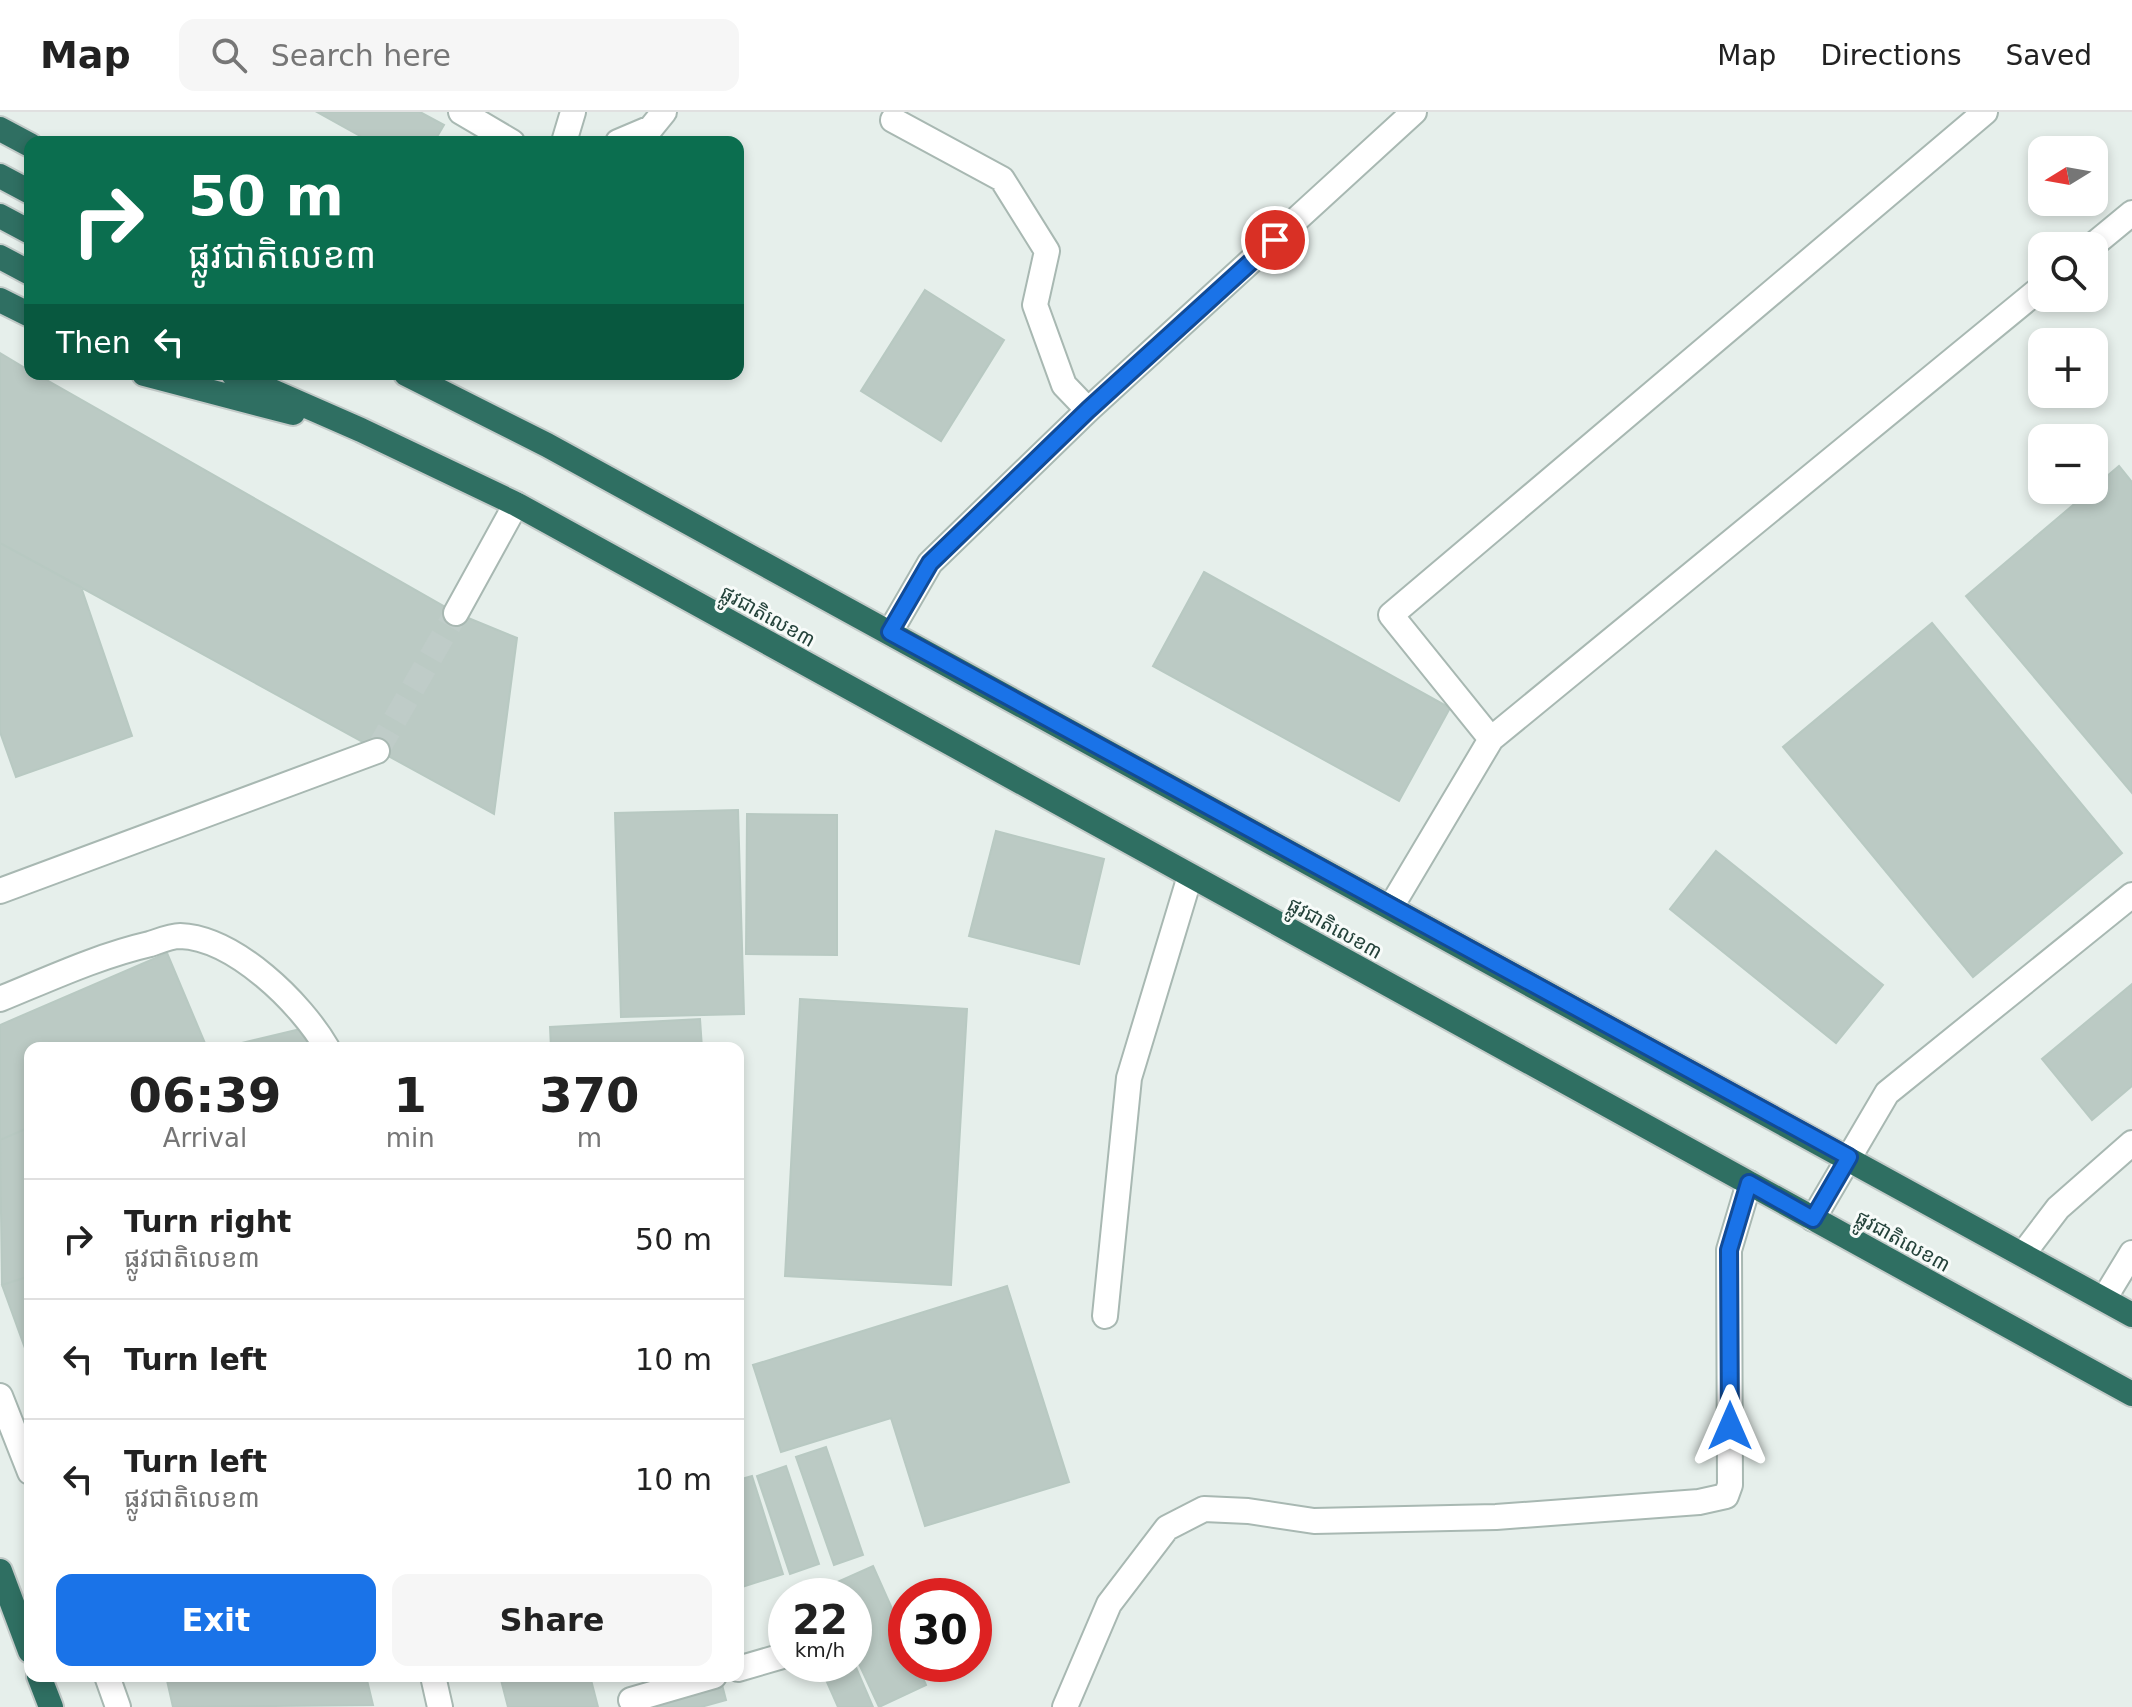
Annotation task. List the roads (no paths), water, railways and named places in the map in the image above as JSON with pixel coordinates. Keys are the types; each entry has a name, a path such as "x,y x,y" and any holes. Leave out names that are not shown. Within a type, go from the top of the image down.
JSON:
{"highway":[{"path":"0,129 24,142"},
{"path":"0,176 24,189"},
{"path":"0,216 24,229"},
{"path":"0,257 24,270"},
{"path":"0,300 24,312"},
{"path":"167,380 361,430"},
{"path":"247,380 361,430"},
{"path":"284,380 361,430"},
{"path":"424,380 890,632 2132,1315"},
{"name":"ផ្លូវជាតិលេខ៣","path":"361,430 516,504 2132,1394"},
{"path":"0,1571 24,1635"},
{"path":"41,1682 51,1707"}],"street":[{"path":"461,112 502,136"},
{"path":"566,136 573,112"},
{"path":"632,136 651,128 664,112"},
{"path":"890,632 930,563 1088,410 1414,112"},
{"path":"1491,739 1391,615 1985,112"},
{"path":"893,120 1002,179 1047,251 1035,305 1064,385 1088,410"},
{"path":"2108,233 2132,213"},
{"path":"1391,907 1491,739 2028,298"},
{"path":"456,613 516,504"},
{"path":"0,891 377,751"},
{"path":"1105,1316 1129,1078 1190,876"},
{"path":"1813,1219 1887,1093 2132,895"},
{"path":"0,999 118,951 179,936 226,950 286,994 323,1042"},
{"path":"2023,1254 2058,1208 2132,1143"},
{"path":"1065,1707 1109,1604 1167,1528 1204,1509 1248,1511 1314,1521 1496,1517 1699,1502 1726,1496 1730,1485 1729,1250 1749,1183"},
{"path":"2104,1299 2132,1253"},
{"path":"0,1396 24,1457"},
{"path":"744,1667 768,1660"},
{"path":"109,1682 118,1707"},
{"path":"434,1682 440,1707"},
{"path":"626,1682 632,1704 696,1682"}],"tunnel":[{"path":"377,751 456,613"}]}
